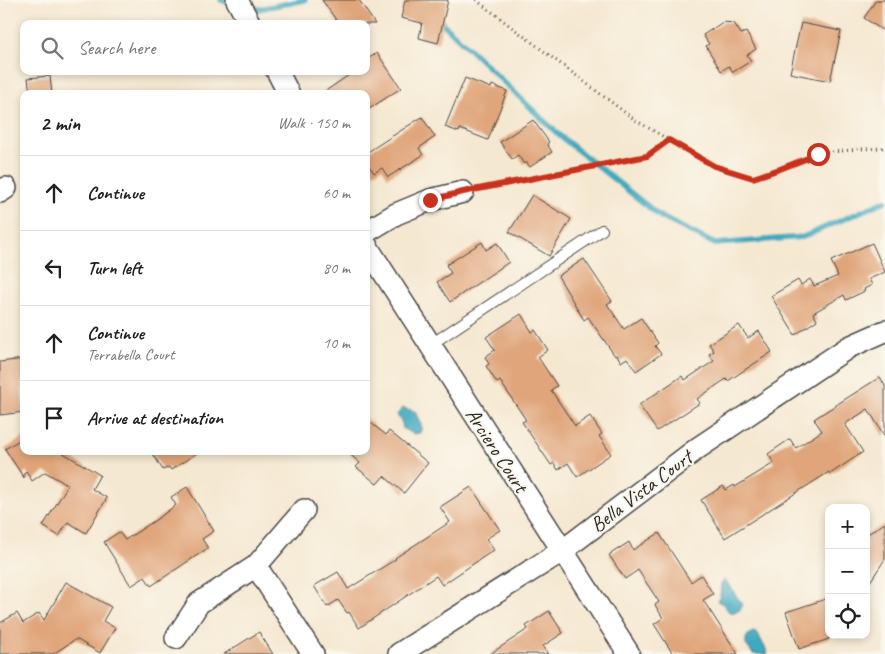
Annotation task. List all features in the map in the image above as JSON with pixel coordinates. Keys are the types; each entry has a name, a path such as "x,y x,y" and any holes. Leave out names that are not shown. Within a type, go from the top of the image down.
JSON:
{"street":[{"path":"237,0 248,20"},
{"path":"279,75 287,90"},
{"path":"370,230 396,214 430,200 463,192"},
{"name":"Arciero Court","path":"370,251 629,654"},
{"name":"Bella Vista Court","path":"399,654 562,551 706,442 849,347 885,331"},
{"path":"176,638 199,603 256,566 304,510"},
{"path":"256,566 313,654"}],"lane":[{"path":"430,345 602,230"}],"path":[{"path":"476,0 634,120 714,166 753,178 818,154 885,148"},
{"path":"463,192 647,156 669,140"}],"water":[{"path":"402,408 415,411 422,427 420,433 414,434 403,429 397,415"},
{"path":"724,580 742,603 741,609 735,613 729,612 723,604 717,601 720,596 721,583"},
{"path":"754,632 759,635 768,654 753,654 746,645 747,636"}],"building":[{"path":"322,0 359,0 375,24 370,24 370,20 336,20"},
{"path":"405,0 448,0 438,43 419,38 422,23 401,18"},
{"path":"876,0 885,0 885,32 864,18"},
{"path":"723,22 734,23 741,34 746,32 756,49 747,55 751,61 733,72 729,66 721,71 706,46 709,44 703,35"},
{"path":"801,23 841,31 830,81 790,73"},
{"path":"377,53 401,88 370,108 370,90 327,90 349,75 370,75 370,57"},
{"path":"50,76 52,90 30,90 28,78"},
{"path":"465,78 491,88 492,85 507,91 488,140 460,129 459,132 445,127"},
{"path":"422,117 435,137 419,148 423,155 388,177 382,168 374,173 370,167 370,150"},
{"path":"533,120 549,142 547,144 552,152 530,167 526,162 524,164 518,155 512,159 500,142"},
{"path":"532,195 571,219 549,256 509,232"},
{"path":"482,242 486,250 497,243 509,262 450,302 437,282 451,273 446,265"},
{"path":"872,243 885,272 869,279 872,285 864,289 865,291 846,300 844,295 813,313 817,320 795,335 771,296 798,280 801,285 810,279 814,286 838,276 831,261"},
{"path":"584,259 612,301 607,304 624,329 641,318 658,343 655,346 661,354 636,371 627,358 621,362 617,355 615,356 588,317 584,320 558,276"},
{"path":"521,314 532,332 535,330 548,350 538,357 557,386 551,390 575,426 590,416 602,434 599,436 611,454 577,477 568,463 558,470 554,463 551,465 522,422 526,420 500,381 497,383 486,366 489,364 485,357 495,350 486,337"},
{"path":"739,325 748,338 759,331 772,352 728,381 726,379 697,399 700,403 657,431 639,405 682,376 685,380 714,361 709,354 714,351 709,344"},
{"path":"20,360 20,412 0,415 0,362"},
{"path":"880,377 885,386 885,437 868,409 845,424 863,452 725,538 701,500 723,486 726,490 734,485 735,487 774,463 768,454 790,439 796,448 822,431 814,419"},
{"path":"370,422 386,435 389,431 428,463 404,493 384,476 377,484 356,467 360,463 351,455 370,455"},
{"path":"20,440 20,455 67,455 100,475 92,489 107,498 86,533 68,522 59,536 43,526 68,485 45,472 32,481 26,471 24,478 5,449"},
{"path":"154,455 194,455 171,470 169,467 163,470"},
{"path":"187,487 214,531 202,539 208,548 151,586 145,577 131,586 104,542 119,532 125,540 157,519 176,505 171,497"},
{"path":"471,487 500,530 486,539 494,550 442,585 436,576 359,628 349,612 347,613 338,600 327,607 314,586 338,572 348,589 396,559 450,522 440,507"},
{"path":"885,523 885,559 870,582 870,549 870,532"},
{"path":"659,533 691,582 701,575 713,594 703,600 738,654 673,654 654,624 663,618 655,605 659,602 638,570 625,579 609,555 629,542 633,550"},
{"path":"66,582 111,607 103,621 115,628 100,653 76,639 53,654 0,654 0,623 17,613 23,623 39,613 44,620"},
{"path":"825,599 825,639 829,639 799,649 786,612"},
{"path":"549,611 563,633 543,646 548,654 490,654 528,629 526,626"},
{"path":"259,632 273,654 224,654"}],"waterway":[{"path":"221,0 233,5"},
{"path":"248,11 305,0"},
{"path":"438,19 560,136 661,217 715,244 803,237 885,201"}],"route":[{"path":"430,200 647,156 669,140 714,166 753,178 818,154"}]}
